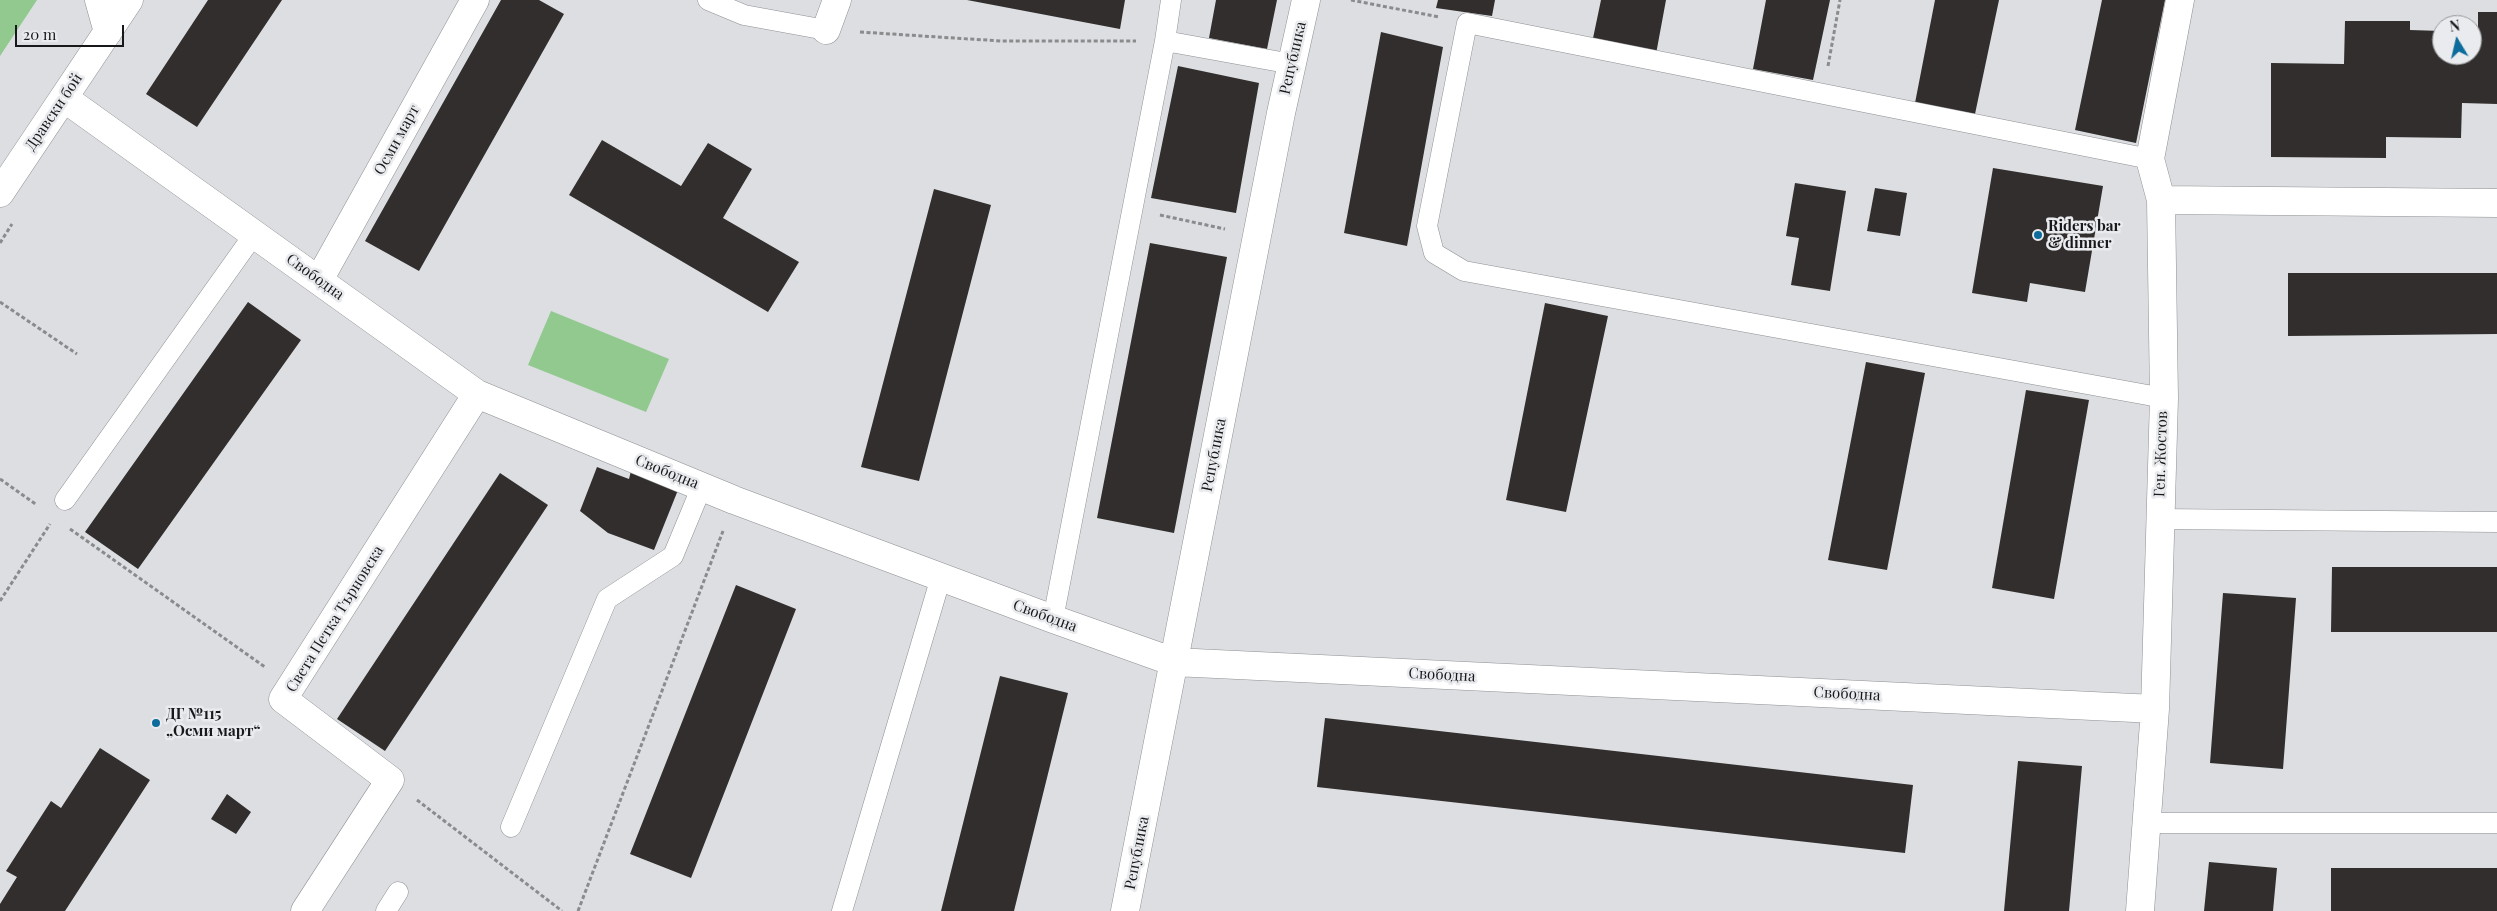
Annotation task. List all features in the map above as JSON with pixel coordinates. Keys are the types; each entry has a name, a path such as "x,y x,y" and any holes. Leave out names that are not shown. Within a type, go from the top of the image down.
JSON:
{"street":[{"path":"99,0 108,32"},
{"name":"Дравски бой","path":"0,193 129,0"},
{"name":"Осми март","path":"319,280 474,0"},
{"path":"826,30 837,0"},
{"name":"Република","path":"1125,911 1257,236 1306,0"},
{"name":"Ген. Жостов","path":"2140,911 2155,709 2158,519 2164,398 2161,200 2150,160 2180,0"},
{"name":"Свободна","path":"64,98 255,233 477,394 734,500 1174,662 2155,709"},
{"path":"2161,200 2497,204"},
{"name":"Света Петка Търновска","path":"390,780 283,699 477,394"},
{"path":"305,911 390,780"}],"lane":[{"path":"708,0 744,15 826,30"},
{"path":"1053,619 1165,41 1171,0"},
{"path":"2150,160 1467,23 1427,226 1434,253 1464,271 2164,398"},
{"path":"1165,41 1292,64"},
{"path":"65,500 255,233"},
{"path":"511,827 607,599 673,556 702,486"},
{"path":"2158,519 2497,522"},
{"path":"842,911 940,577"},
{"path":"2146,823 2497,824"},
{"path":"386,911 398,892"}],"path":[{"path":"1351,0 1467,23"},
{"path":"1822,94 1840,0"},
{"path":"826,30 1001,41 1165,41"},
{"path":"1132,209 1257,236"},
{"path":"0,302 77,354"},
{"path":"0,478 292,686"},
{"path":"0,601 65,500"},
{"path":"578,911 734,500"},
{"path":"390,780 562,911"}],"green space":[{"path":"0,0 37,0 0,56"},
{"path":"551,311 669,359 646,412 528,365"}],"building":[{"path":"208,0 282,0 197,127 146,94"},
{"path":"501,0 539,0 564,14 419,271 365,241"},
{"path":"967,0 1125,0 1120,29"},
{"path":"1216,0 1277,0 1267,49 1209,38"},
{"path":"1438,0 1495,0 1492,16 1436,8"},
{"path":"1601,0 1666,0 1656,54 1592,43"},
{"path":"1766,0 1830,0 1813,80 1753,69"},
{"path":"1935,0 1999,0 1975,114 1915,103"},
{"path":"2102,0 2165,0 2136,143 2075,130"},
{"path":"2478,12 2497,12 2497,104 2462,103 2461,138 2386,137 2386,158 2271,157 2271,63 2344,64 2345,21 2410,21 2410,30 2432,31 2432,65 2482,65 2482,15 2478,15"},
{"path":"1381,32 1443,47 1407,246 1344,233"},
{"path":"1178,66 1259,83 1236,213 1151,198"},
{"path":"602,140 681,186 708,143 752,169 723,218 799,262 768,312 569,195"},
{"name":"Riders bar & dinner","path":"1993,168 2103,186 2085,292 2030,283 2027,302 1972,293"},
{"path":"1795,183 1846,191 1830,291 1791,285 1799,238 1786,236"},
{"path":"1875,188 1907,193 1900,236 1867,231"},
{"path":"934,189 991,205 919,481 861,467"},
{"path":"1150,243 1227,257 1174,533 1097,518"},
{"path":"2288,273 2497,273 2497,334 2288,336"},
{"path":"248,302 301,340 138,569 85,532"},
{"path":"1545,303 1608,316 1566,512 1506,500"},
{"path":"1866,362 1925,373 1887,570 1828,560"},
{"path":"2026,390 2089,400 2054,599 1992,588"},
{"path":"597,467 629,479 631,471 678,490 654,550 608,533 580,511"},
{"path":"500,473 548,505 385,751 337,719"},
{"path":"2332,567 2497,567 2497,632 2331,632"},
{"path":"736,585 796,609 691,878 630,854"},
{"path":"2223,593 2296,598 2283,769 2210,763"},
{"path":"1000,676 1068,693 1014,911 941,911"},
{"path":"1325,718 1913,785 1905,853 1317,787"},
{"path":"100,748 150,780 65,911 0,911 0,904 17,877 6,871 51,801 61,808"},
{"path":"2018,761 2082,766 2069,911 2004,911"},
{"path":"227,794 251,812 236,834 211,819"},
{"path":"2209,862 2277,868 2273,911 2204,911"},
{"path":"2331,868 2497,868 2497,911 2331,911"}],"place":[{"name":"Riders bar & dinner","path":"2038,235"},
{"name":"ДГ №115 „Осми март“","path":"156,723"}]}
